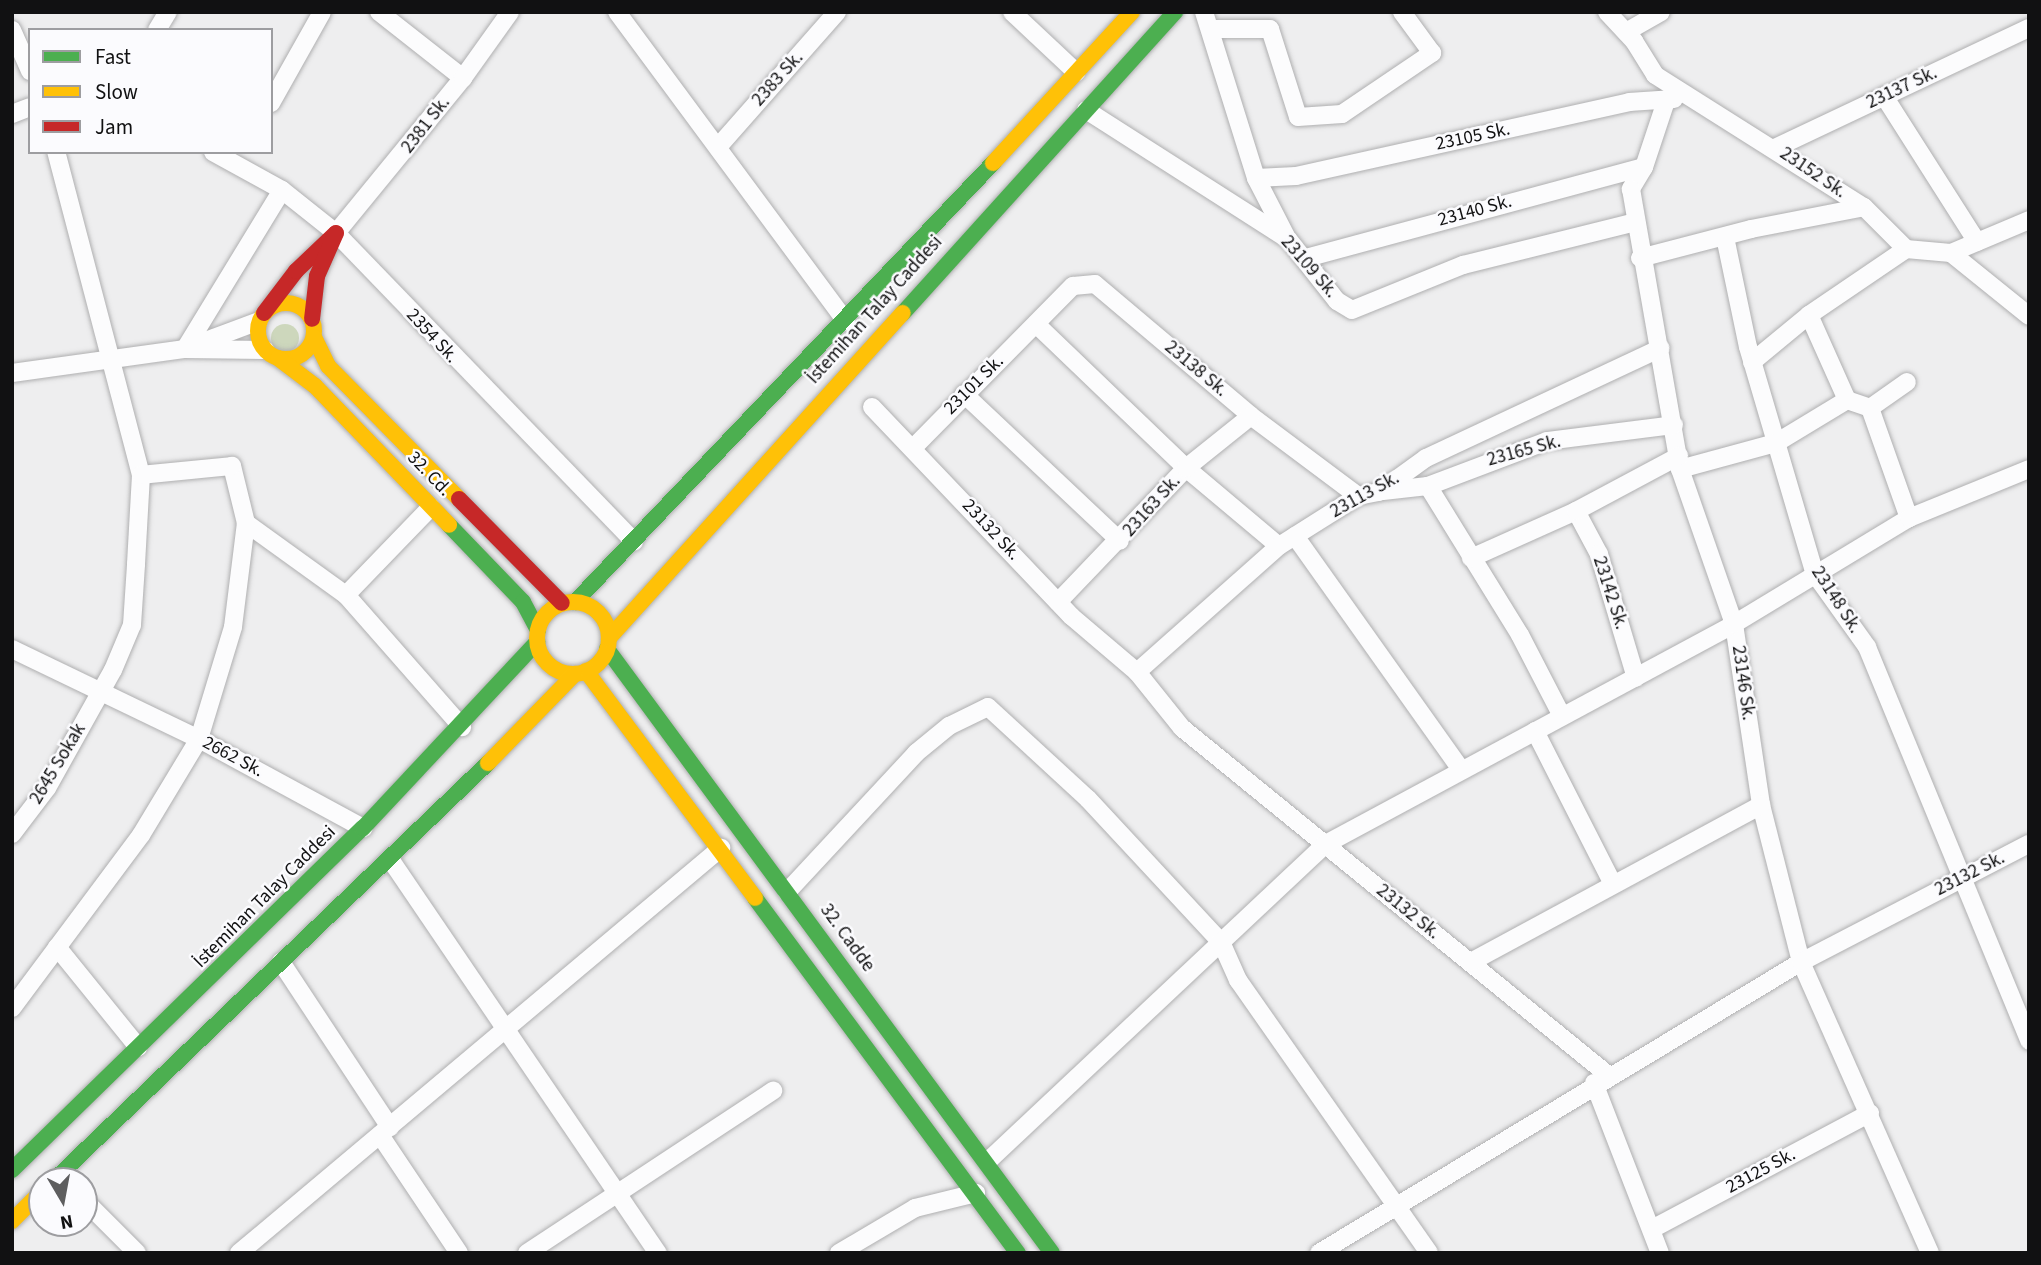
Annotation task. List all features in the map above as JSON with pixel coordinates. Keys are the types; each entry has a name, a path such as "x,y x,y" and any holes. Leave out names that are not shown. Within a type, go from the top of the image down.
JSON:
{"main road":[{"name":"İstemihan Talay Caddesi","path":"568,602 634,542 846,323 1132,12"},
{"name":"İstemihan Talay Caddesi","path":"608,643 1175,12"},
{"path":"336,233 317,276 312,319 314,338 296,358 272,354 259,339 262,317 296,271 336,233"},
{"path":"262,317 290,303 312,319"},
{"name":"32. Cd.","path":"314,338 328,366 568,602"},
{"name":"32. Cd.","path":"272,354 315,386 523,602 537,636"},
{"path":"71,1167 390,859 581,672 608,643 596,610 568,602 542,618 537,636 547,663 581,672 721,848 1018,1253"},
{"name":"İstemihan Talay Caddesi","path":"12,1170 363,828 462,727 537,636"},
{"name":"32. Cadde","path":"608,643 1052,1253"},
{"path":"12,1221 28,1205"}],"street":[{"path":"158,28 168,12"},
{"path":"273,99 322,12"},
{"path":"379,12 463,79"},
{"path":"617,12 846,323"},
{"name":"2383 Sk.","path":"718,146 837,12"},
{"path":"1012,12 1076,72"},
{"path":"1287,239 1256,178 1207,21 1270,29 1298,117 1342,114 1432,53 1402,12"},
{"name":"23152 Sk.","path":"1607,12 1626,32 1655,75 1775,148 1864,208 1906,248"},
{"path":"1626,32 1661,12"},
{"name":"2381 Sk.","path":"336,233 463,79 509,13"},
{"name":"23137 Sk.","path":"1775,148 2029,28"},
{"path":"12,30 28,66"},
{"name":"23105 Sk.","path":"1256,178 1296,176 1629,102 1666,102 1690,96"},
{"path":"1884,96 1977,242"},
{"name":"23146 Sk.","path":"1666,102 1644,167 1631,189 1640,258 1661,348 1680,462 1734,624 1761,805 1801,962 1930,1253"},
{"name":"23109 Sk.","path":"1086,110 1287,239 1306,258 1337,301 1352,310 1463,265 1635,222"},
{"name":"2645 Sokak","path":"12,834 47,788 101,692 132,625 141,475 57,154"},
{"name":"2354 Sk.","path":"241,157 336,233 634,542"},
{"name":"23140 Sk.","path":"1306,258 1644,167"},
{"path":"185,349 282,190"},
{"path":"1640,258 1864,208"},
{"path":"1752,362 1809,315 1906,248 1951,253 2029,220"},
{"name":"23148 Sk.","path":"1726,237 1752,362 1815,574 1867,647 2029,1041"},
{"path":"1951,253 2029,316"},
{"name":"23138 Sk.","path":"1036,324 1073,286 1095,284 1251,416 1358,496"},
{"path":"1809,315 1847,400 1870,408"},
{"path":"185,349 262,317"},
{"path":"1036,324 1186,468 1279,546"},
{"name":"23101 Sk.","path":"913,448 1036,324"},
{"name":"23113 Sk.","path":"1137,672 1279,546 1358,496 1379,492 1426,458 1661,348"},
{"path":"12,373 185,349 272,354"},
{"path":"1870,408 1907,382"},
{"path":"964,394 1120,541"},
{"path":"1471,558 1680,462 1776,443 1847,400"},
{"name":"23132 Sk.","path":"872,407 1058,602 1137,672 1182,728 1471,962 1601,1079 1801,962 2029,844"},
{"path":"1870,408 1909,518"},
{"name":"23163 Sk.","path":"1058,602 1120,541 1186,468 1251,416"},
{"name":"23165 Sk.","path":"1379,492 1428,486 1547,441 1674,425"},
{"path":"12,1008 141,835 199,739 233,627 246,523 232,466 141,475"},
{"path":"987,1163 1324,845 1734,624 1909,518 2029,469"},
{"path":"1428,486 1520,635 1562,716"},
{"path":"346,595 431,507"},
{"name":"23142 Sk.","path":"1576,511 1599,554 1636,678"},
{"path":"246,523 346,595 462,727"},
{"path":"1296,536 1461,770"},
{"name":"2662 Sk.","path":"12,649 199,739 363,828"},
{"path":"787,892 916,753 949,726 988,707 1088,799 1221,942 1238,980 1429,1253"},
{"path":"1535,731 1612,882"},
{"path":"1471,962 1612,882 1761,805"},
{"path":"239,1253 721,848"},
{"path":"390,859 507,1026 658,1253"},
{"path":"57,947 138,1047"},
{"path":"281,962 459,1253"},
{"path":"1319,1253 1601,1079 1660,1253"},
{"path":"527,1253 774,1091"},
{"name":"23125 Sk.","path":"1652,1229 1870,1113"},
{"path":"839,1253 915,1208 976,1193"},
{"path":"98,1214 138,1253"}],"green space":[{"path":"285,324 295,328 299,338 295,348 285,352 275,348 271,338 275,328"}],"traffic: fast":[{"path":"903,313 1175,12"},
{"path":"575,602 993,163"},
{"path":"449,525 523,602 538,630"},
{"path":"12,1170 363,828 537,642"},
{"path":"607,649 1052,1253"},
{"path":"68,1167 488,763"},
{"path":"755,898 1018,1253"}],"traffic: slow":[{"path":"993,163 1132,12"},
{"path":"280,303 292,303 306,311 314,325 314,331 312,342 306,351 292,359 280,359 263,347 258,337 258,325 270,308 280,303"},
{"path":"609,638 903,313"},
{"path":"314,337 328,366 459,499"},
{"path":"278,358 315,386 449,525"},
{"path":"573,602 593,608 603,618 609,638 603,658 593,668 573,674 553,668 543,658 537,638 543,618 553,608 573,602"},
{"path":"586,671 755,898"},
{"path":"488,763 575,674"},
{"path":"12,1221 28,1205"}],"traffic: jam":[{"path":"264,313 296,271 336,233 317,276 312,319"},
{"path":"459,499 562,603"}]}
